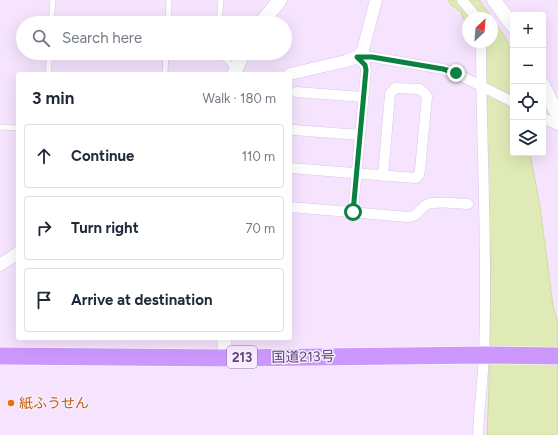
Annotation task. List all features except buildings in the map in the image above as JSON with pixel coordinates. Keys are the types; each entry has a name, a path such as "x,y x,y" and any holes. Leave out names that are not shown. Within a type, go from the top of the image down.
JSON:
{"highway":[{"name":"国道213号","path":"0,356 226,358 484,355 558,356"}],"main road":[{"path":"267,16 280,0"},
{"path":"494,0 510,22"},
{"path":"234,72 240,60"},
{"path":"546,91 558,116"},
{"path":"224,340 226,358"}],"street":[{"path":"357,57 363,50 376,0"},
{"path":"462,0 472,12"},
{"path":"478,435 478,411 484,355 485,243 481,48"},
{"path":"353,212 365,65 357,57"},
{"path":"292,74 357,57 372,57 443,69 456,73 510,100"},
{"path":"292,168 356,174 383,176 416,178 419,175 420,170 427,96 420,90 394,88 390,94 383,176"},
{"path":"296,92 363,97"},
{"path":"546,120 558,126"},
{"path":"294,130 360,136"},
{"path":"292,207 408,217 414,216 426,205 432,203 468,204"},
{"path":"0,265 16,254"}],"lane":[{"path":"52,16 53,0"},
{"path":"168,16 169,0"},
{"path":"220,16 221,0"},
{"path":"48,72 49,60"},
{"path":"165,72 166,60"},
{"path":"225,60 234,72"},
{"path":"0,127 16,128"}],"shaded area":[{"path":"448,0 479,0 488,12 462,12 462,15 461,12 451,5"},
{"path":"498,27 507,40 510,50 510,156 531,156 540,207 553,306 558,323 558,435 487,435 491,243 488,232 484,156 487,100 484,64 480,48 498,48"}],"place":[{"name":"紙ふうせん","path":"11,403"}],"route":[{"path":"353,212 366,70 365,65 357,57 372,57 443,69 456,73"}]}
